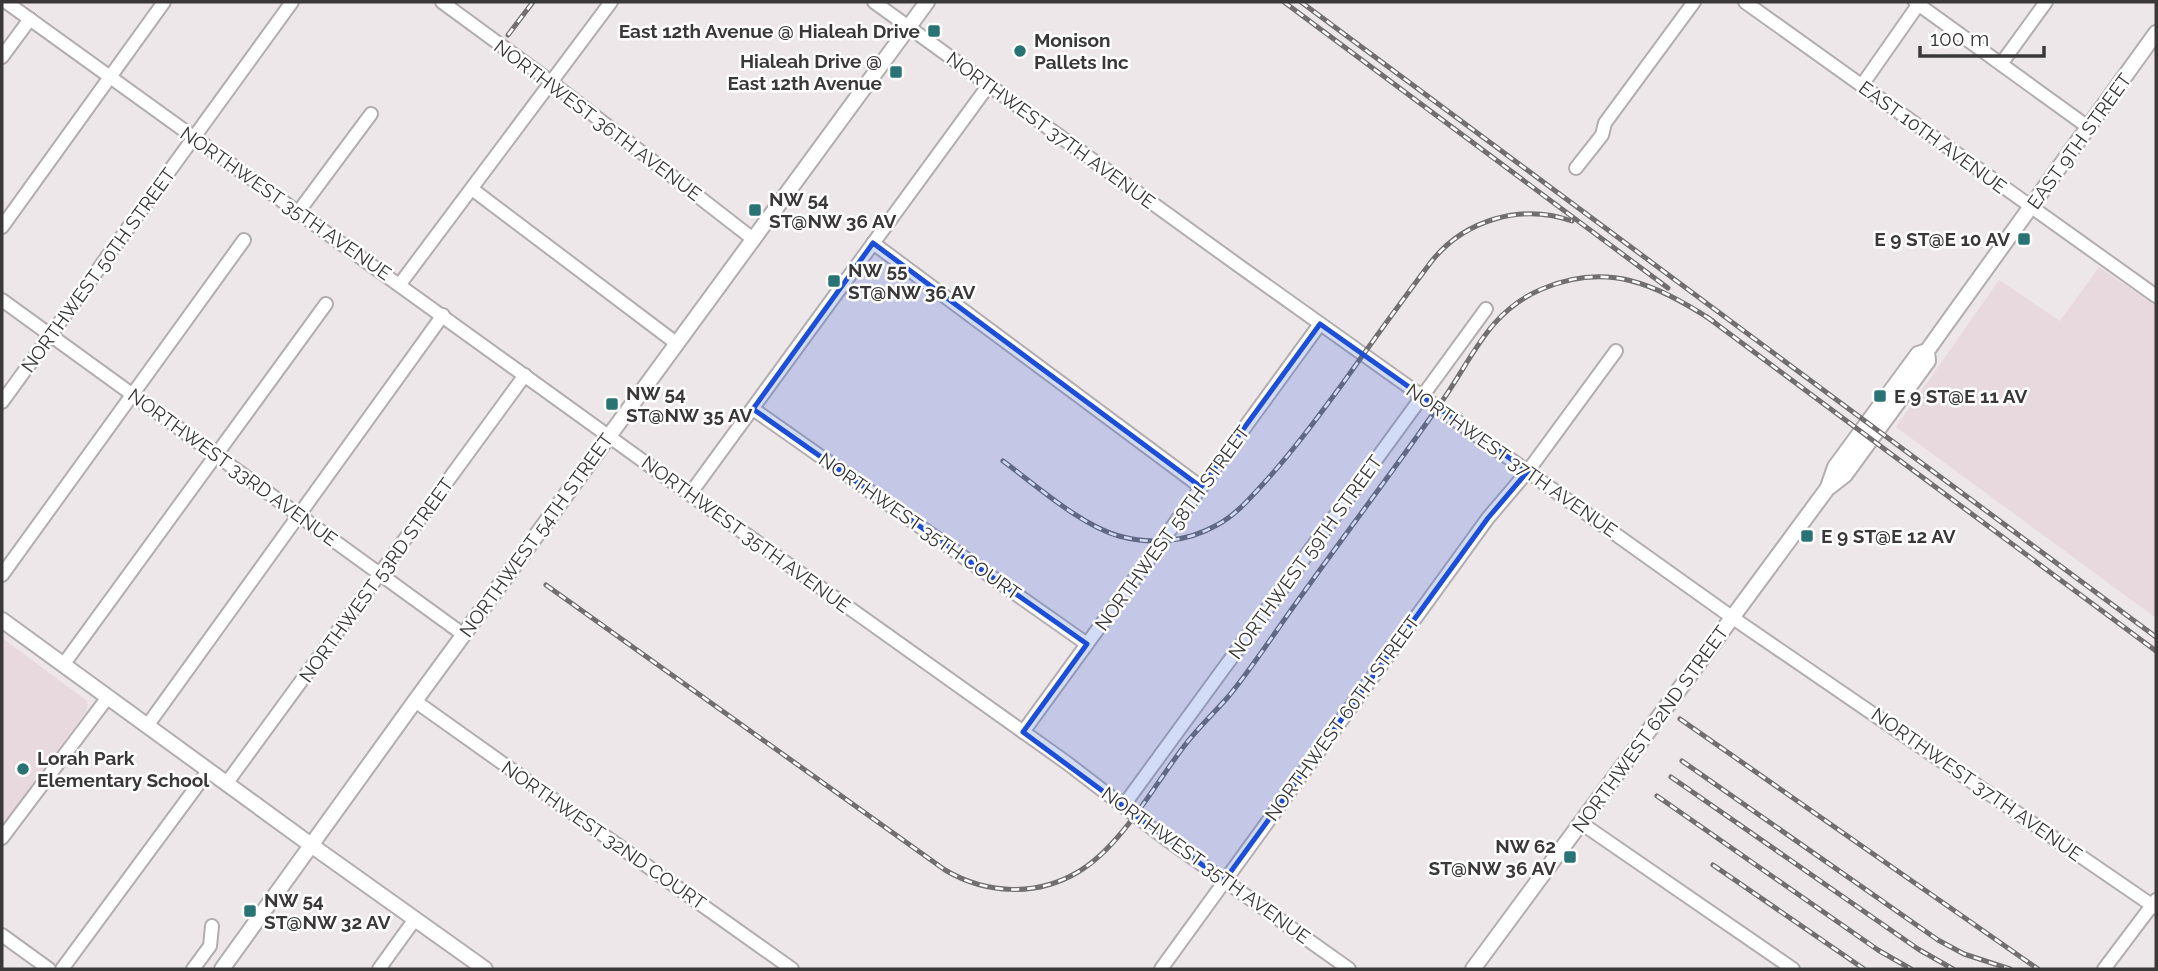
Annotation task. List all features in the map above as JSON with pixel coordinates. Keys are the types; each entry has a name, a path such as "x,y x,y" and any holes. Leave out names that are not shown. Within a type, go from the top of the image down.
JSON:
{"main road":[{"name":"NORTHWEST 54TH STREET","path":"222,969 927,2"},
{"name":"EAST 9TH STREET","path":"1867,435 1918,354 1927,351 2156,33"},
{"name":"NORTHWEST 62ND STREET","path":"1473,969 1827,489 1835,467 1867,435"},
{"path":"2,620 485,969"}],"street":[{"name":"NORTHWEST 35TH AVENUE","path":"6,2 1349,969"},
{"path":"2,227 108,76 164,2"},
{"name":"NORTHWEST 50TH STREET","path":"2,402 292,2"},
{"name":"NORTHWEST 36TH AVENUE","path":"442,2 551,82 753,239"},
{"path":"400,284 611,2"},
{"name":"NORTHWEST 37TH AVENUE","path":"874,2 1732,618 2155,904"},
{"path":"1576,168 1602,135 1605,122 1694,2"},
{"name":"EAST 10TH AVENUE","path":"1745,2 2156,296"},
{"path":"2001,64 2046,2"},
{"path":"1862,85 1917,3 2088,127"},
{"path":"2,57 30,19"},
{"path":"690,494 988,86"},
{"path":"299,211 371,114"},
{"path":"472,189 676,343"},
{"path":"2,575 244,240"},
{"path":"873,243 1201,487"},
{"name":"NORTHWEST 33RD AVENUE","path":"2,300 464,635"},
{"path":"64,665 326,304"},
{"name":"NORTHWEST 59TH STREET","path":"1124,805 1486,310"},
{"path":"147,726 443,315"},
{"name":"NORTHWEST 58TH STREET","path":"1023,732 1320,324"},
{"name":"NORTHWEST 60TH STREET","path":"1161,969 1488,517 1528,471 1616,351"},
{"name":"NORTHWEST 53RD STREET","path":"226,784 525,375"},
{"name":"NORTHWEST 35TH COURT","path":"753,409 1087,644"},
{"path":"2,838 108,697"},
{"name":"NORTHWEST 32ND COURT","path":"415,701 792,969"},
{"path":"62,969 208,771"},
{"path":"1581,823 1793,969"},
{"path":"2104,969 2155,904"},
{"path":"379,969 415,919"},
{"path":"193,969 211,946 212,926"},
{"path":"2,935 49,969"}],"highlighted area":[{"path":"873,243 1201,487 1320,324 1528,471 1488,518 1224,881 1023,732 1087,644 753,409"}],"shaded area":[{"path":"2099,267 2156,306 2156,618 1896,427 1999,280 2060,321"},
{"name":"Lorah Park Elementary School","path":"2,638 86,700 88,705 2,828"}],"railway":[{"path":"508,35 533,2"},
{"path":"1284,2 1668,288"},
{"path":"1301,2 2156,637"},
{"path":"1003,461 1074,514 1104,531 1131,539 1157,541 1206,531 1237,511 1285,459 1444,247 1477,226 1514,215 1553,216 1572,221"},
{"path":"546,585 945,870 977,884 994,888 1028,889 1045,886 1078,872 1094,861 1123,831 1185,745 1248,671 1440,404 1482,339 1507,310 1542,289 1566,281 1611,277 1652,288 1713,321"},
{"path":"1707,317 2156,651"},
{"path":"1680,719 2038,969"},
{"path":"1682,761 1938,940 1964,954 2010,969"},
{"path":"1671,777 1918,949 1953,969"},
{"path":"1657,796 1878,950 1911,969"},
{"path":"1713,865 1864,969"}],"place":[{"name":"East 12th Avenue @ Hialeah Drive","path":"934,31"},
{"name":"Monison Pallets Inc","path":"1020,51"},
{"name":"Hialeah Drive @ East 12th Avenue","path":"896,72"},
{"name":"NW 54 ST@NW 36 AV","path":"755,210"},
{"name":"E 9 ST@E 10 AV","path":"2024,239"},
{"name":"NW 55 ST@NW 36 AV","path":"834,281"},
{"name":"E 9 ST@E 11 AV","path":"1880,396"},
{"name":"NW 54 ST@NW 35 AV","path":"612,404"},
{"name":"E 9 ST@E 12 AV","path":"1807,536"},
{"name":"Lorah Park Elementary School","path":"23,769"},
{"name":"NW 62 ST@NW 36 AV","path":"1570,857"},
{"name":"NW 54 ST@NW 32 AV","path":"250,911"}]}
